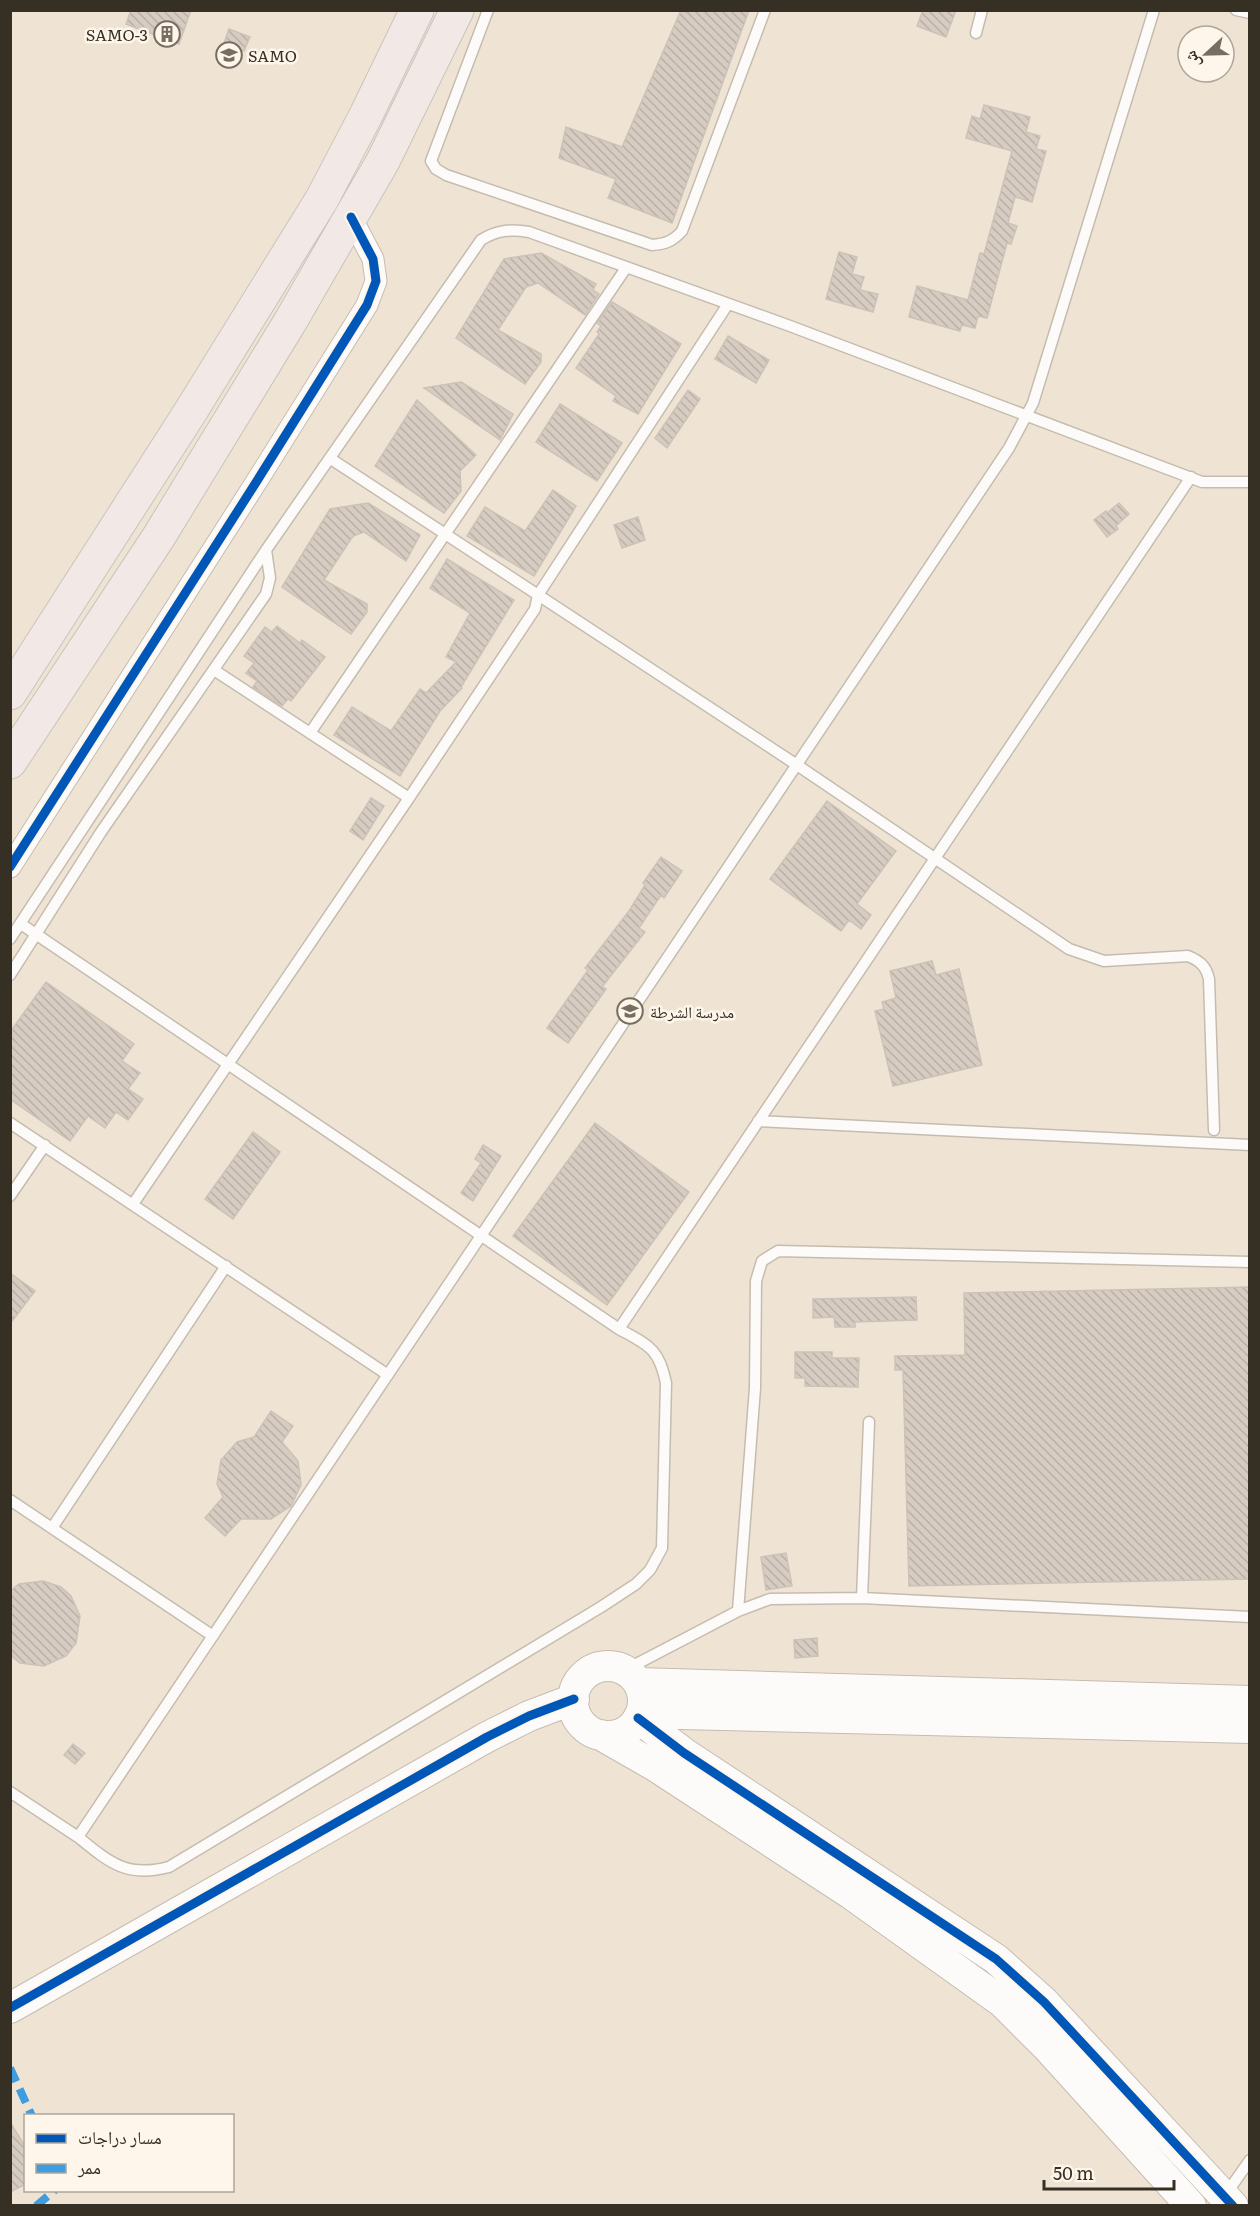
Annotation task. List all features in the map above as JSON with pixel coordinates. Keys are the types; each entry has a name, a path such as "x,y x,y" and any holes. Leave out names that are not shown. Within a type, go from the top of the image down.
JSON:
{"highway":[{"path":"10,693 189,414 322,199 362,124 417,10"},
{"path":"10,762 158,538 290,322 383,161 457,10"}],"street":[{"path":"10,867 367,305 376,281 373,259 351,217"},
{"path":"1191,2205 1048,2048 1002,2002 851,1894 655,1766 581,1724 574,1708 574,1699 580,1680 587,1673 606,1666 631,1677 1250,1701"},
{"path":"601,1735 621,1733 629,1729 640,1715 642,1694 631,1677"},
{"path":"10,2008 486,1737 530,1716 574,1699"},
{"path":"640,1715 1250,1728"},
{"path":"640,1715 684,1753 996,1959 1044,2002 1229,2201"}],"lane":[{"path":"488,10 431,161 436,169 446,175 652,245 675,240 682,231 765,10"},
{"path":"975,33 982,10"},
{"path":"78,1837 1009,448 1033,403 1154,10"},
{"path":"1236,10 1250,13"},
{"path":"10,939 266,550 481,240 492,233 504,230 529,232 728,304 1202,482 1250,482"},
{"path":"310,733 626,268"},
{"path":"133,1204 535,609 538,595 728,304"},
{"path":"331,459 797,765 1069,949 1104,961 1188,956 1198,961 1206,968 1209,979 1215,1130"},
{"path":"619,1329 1191,477"},
{"path":"10,975 101,832 266,594 270,578 266,550"},
{"path":"214,670 409,798"},
{"path":"10,1792 78,1837 108,1861 137,1872 169,1867 590,1614 636,1584 650,1570 662,1548 666,1383 662,1362 650,1346 619,1329 21,924"},
{"path":"758,1121 1250,1145"},
{"path":"10,1123 388,1375"},
{"path":"11,1195 45,1145"},
{"path":"738,1611 755,1388 756,1281 762,1261 778,1251 1250,1262"},
{"path":"52,1528 226,1266"},
{"path":"862,1598 869,1422"},
{"path":"10,1500 213,1636"},
{"path":"631,1677 738,1611 770,1599 862,1598 1250,1617"},
{"path":"1229,2201 1250,2160"}],"building":[{"name":"SAMO-3","path":"131,10 191,10 179,44 126,24"},
{"path":"681,10 749,10 672,223 608,198 616,179 559,158 566,127 622,147"},
{"path":"923,10 956,10 946,37 917,26"},
{"path":"229,29 250,37 244,51 224,43"},
{"path":"984,105 1030,117 1026,132 1040,136 1036,149 1046,151 1032,202 1015,197 1008,223 1017,226 1011,244 1007,243 987,318 978,316 975,328 962,325 960,331 909,317 917,286 968,300 980,253 984,254 1012,151 966,138 972,116 980,119"},
{"path":"839,252 857,257 852,274 864,277 860,290 878,294 873,312 826,299"},
{"path":"541,253 596,284 593,290 599,294 585,315 538,283 526,287 498,330 541,354 541,362 525,384 456,338 504,259"},
{"path":"612,302 681,344 638,414 613,401 616,396 576,368 599,334 597,332 601,326 597,323"},
{"path":"728,336 769,360 756,383 715,359"},
{"path":"461,382 513,414 500,440 424,388"},
{"path":"688,390 700,399 667,448 655,438"},
{"path":"417,400 476,455 460,471 461,491 444,513 375,466"},
{"path":"560,404 622,443 597,481 536,442"},
{"path":"553,490 576,506 534,576 467,536 485,507 525,531"},
{"path":"368,503 420,535 406,561 364,532 353,536 324,580 367,604 367,612 351,634 282,587 330,509"},
{"path":"1119,503 1129,514 1116,526 1118,529 1107,537 1094,520"},
{"path":"638,517 645,540 622,548 614,525"},
{"path":"447,559 514,600 462,688 440,711 400,776 334,735 352,707 391,731 420,689 426,693 456,662 446,657 470,613 430,588"},
{"path":"277,626 300,643 302,640 325,657 291,701 288,699 282,706 253,687 257,681 246,673 254,663 244,656 265,627 272,632"},
{"path":"371,798 384,806 363,840 350,831"},
{"path":"827,801 896,851 857,904 871,915 861,929 849,920 841,931 770,879"},
{"path":"661,857 682,871 664,898 661,895 639,928 645,932 602,987 606,989 568,1043 547,1028 588,970 585,968 629,911 645,885 643,883"},
{"path":"932,961 936,975 959,969 982,1065 893,1086 875,1011 884,1009 882,1002 896,998 890,971"},
{"path":"46,982 134,1044 122,1061 140,1073 128,1089 143,1099 128,1120 116,1112 105,1128 88,1116 70,1141 10,1099 10,1032"},
{"path":"595,1123 689,1192 607,1305 513,1236"},
{"path":"253,1132 280,1152 233,1219 205,1199"},
{"path":"483,1145 501,1156 473,1201 461,1193 481,1163 475,1159"},
{"path":"10,1273 35,1291 10,1324"},
{"path":"1250,1287 1250,1579 909,1586 903,1370 895,1370 895,1356 965,1355 964,1293"},
{"path":"916,1297 917,1320 855,1322 855,1327 835,1327 834,1317 813,1318 813,1299"},
{"path":"795,1352 832,1352 832,1358 859,1358 858,1387 805,1386 805,1378 795,1378"},
{"path":"271,1411 293,1426 282,1442 298,1461 301,1485 291,1506 271,1519 241,1519 225,1536 205,1518 223,1497 217,1484 221,1460 237,1442 254,1437"},
{"path":"786,1553 792,1586 766,1590 761,1557"},
{"path":"43,1581 61,1587 71,1596 80,1616 76,1643 66,1656 44,1666 20,1663 10,1655 10,1591 19,1584"},
{"path":"817,1638 818,1656 795,1658 794,1640"},
{"path":"73,1744 85,1753 75,1764 64,1755"},
{"path":"10,2122 24,2145 24,2185 10,2192"}],"marked path":[{"path":"10,2068 31,2114"},
{"path":"36,2206 53,2192"}],"cycle path":[{"path":"10,867 367,305 376,281 373,259 351,217"},
{"path":"10,2008 487,1737 529,1716 574,1699"},
{"path":"638,1718 684,1753 996,1959 1044,2002 1233,2206"}],"place":[{"name":"SAMO-3","path":"167,34"},
{"name":"SAMO","path":"229,55"},
{"name":"مدرسة الشرطة","path":"630,1011"}]}
